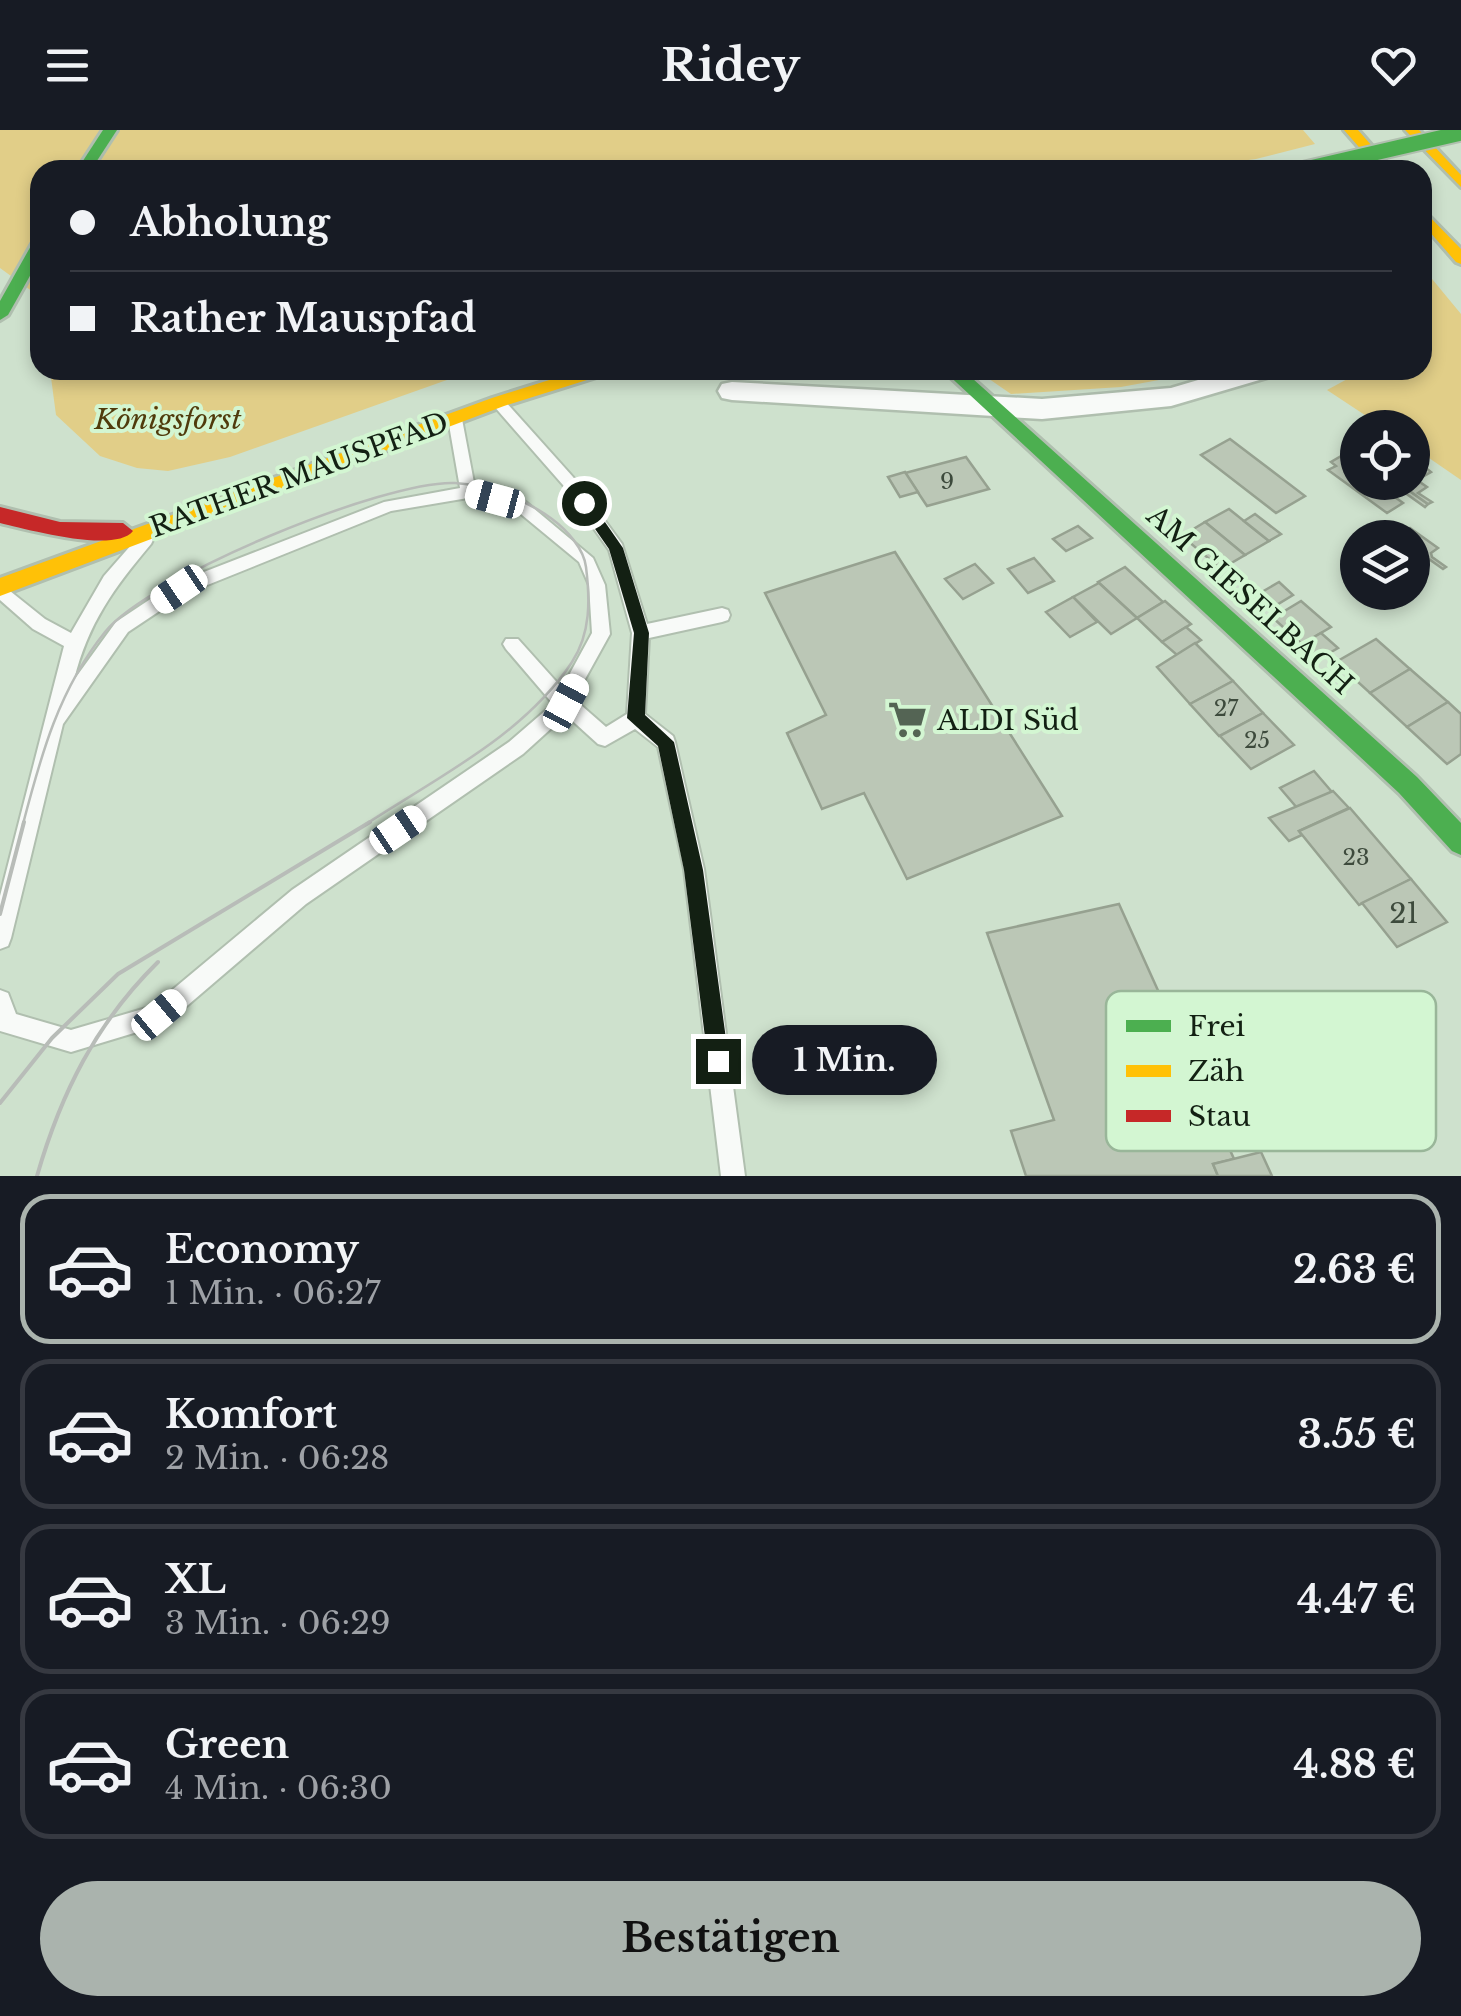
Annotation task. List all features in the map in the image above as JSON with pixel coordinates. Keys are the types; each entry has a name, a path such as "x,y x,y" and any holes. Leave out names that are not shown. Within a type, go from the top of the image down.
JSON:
{"main road":[{"path":"90,160 110,130"},
{"path":"1351,130 1377,160"},
{"path":"1412,130 1461,183"},
{"path":"1344,160 1461,133"},
{"path":"1432,226 1461,259"},
{"path":"0,315 30,262"},
{"name":"RATHER MAUSPFAD","path":"0,589 156,527 568,380"},
{"path":"963,380 994,407"},
{"name":"AM GIESELBACH","path":"994,407 1408,785 1461,842"},
{"path":"0,515 34,526 71,531 156,527"}],"street":[{"path":"732,391 1042,409 1171,397 1229,380"}],"lane":[{"path":"498,402 568,481 616,548 642,633 636,718"},
{"path":"455,419 468,492"},
{"path":"0,1001 8,1023 71,1040 159,1015 299,896 516,748 566,703 602,634 597,585 585,558 522,506 468,492 389,506 179,589 122,627 56,720"},
{"path":"0,938 74,643 110,580 156,527"},
{"path":"0,589 39,624 74,643"},
{"path":"642,633 722,615"},
{"path":"512,644 566,703 605,738 636,718"},
{"path":"636,718 666,742 694,870 733,1176"}],"green space":[{"path":"0,130 1303,130 1315,144 1248,160 30,160 30,290 0,268"},
{"path":"1432,279 1461,314 1461,480 1430,459 1430,410 1357,410 1327,390 1346,380 1432,380"},
{"name":"Königsforst","path":"51,380 447,380 230,457 168,471 137,468 100,456 56,415"},
{"path":"991,380 1159,380 1121,387 1011,394"}],"building":[{"path":"1230,439 1305,496 1276,513 1201,455"},
{"path":"966,457 989,489 927,506 905,473"},
{"path":"1340,457 1340,479 1328,470 1336,466 1331,462"},
{"path":"905,472 918,492 900,497 888,477"},
{"path":"1369,500 1403,503 1387,513"},
{"path":"1229,509 1269,541 1245,555 1205,522"},
{"path":"1255,514 1281,534 1269,541 1244,521"},
{"path":"1205,522 1245,555 1221,569 1182,536"},
{"path":"1078,526 1092,538 1066,551 1053,539"},
{"path":"1430,542 1438,548 1431,553 1446,567 1443,569 1430,560"},
{"name":"ALDI Süd","path":"895,552 1062,816 907,879 864,793 822,809 787,733 826,715 765,593"},
{"path":"1034,558 1054,581 1028,593 1008,569"},
{"path":"975,564 993,583 963,599 945,579"},
{"path":"1125,567 1163,602 1137,618 1098,582"},
{"path":"1279,582 1293,595 1270,609 1255,596"},
{"path":"1099,583 1137,618 1111,634 1073,597"},
{"path":"1073,597 1097,622 1070,637 1046,612"},
{"path":"1165,601 1191,624 1162,642 1137,618"},
{"path":"1301,601 1331,627 1302,644 1273,618"},
{"path":"1186,627 1201,640 1177,655 1162,642"},
{"path":"1321,633 1338,648 1319,659 1302,644"},
{"path":"1376,639 1410,669 1370,693 1336,662"},
{"path":"1195,643 1233,681 1190,704 1157,667"},
{"path":"1410,669 1448,702 1407,727 1370,693"},
{"path":"1233,681 1263,713 1219,736 1190,704"},
{"path":"1448,702 1461,714 1461,754 1447,764 1407,727"},
{"path":"1263,713 1294,745 1251,769 1220,736"},
{"path":"1314,771 1332,792 1298,809 1280,788"},
{"path":"1333,791 1349,808 1299,831 1302,835 1289,841 1269,818"},
{"path":"1350,808 1411,879 1359,905 1299,831"},
{"path":"1411,879 1447,922 1397,947 1362,903"},
{"path":"1119,904 1158,991 1106,991 1106,1151 1230,1151 1234,1159 1213,1164 1218,1176 1026,1176 1011,1131 1054,1120 987,933"},
{"path":"1261,1152 1272,1176 1218,1176 1213,1164"}],"tram line":[{"path":"23,824 54,724 75,676 105,632 168,585 325,514 422,486 467,484 519,500 552,519 585,560 588,616 578,651 552,688 505,733 366,824"},
{"path":"0,914 24,822"},
{"path":"0,1103 52,1038 118,974 370,822"},
{"path":"37,1176 57,1116 83,1061 116,1009 158,962"}],"traffic: fast":[{"path":"90,160 110,130"},
{"path":"1344,160 1461,133"},
{"path":"0,315 30,262"},
{"path":"963,380 1408,785 1461,842"}],"traffic: slow":[{"path":"1351,130 1377,160"},
{"path":"1412,130 1461,183"},
{"path":"1432,225 1461,259"},
{"path":"0,587 498,402 568,380"}],"traffic: jam":[{"path":"0,515 60,530 123,531"}],"place":[{"name":"ALDI Süd","path":"907,720"}],"route":[{"path":"584,503 616,548 642,633 636,718 666,742 694,870 718,1061"}]}
